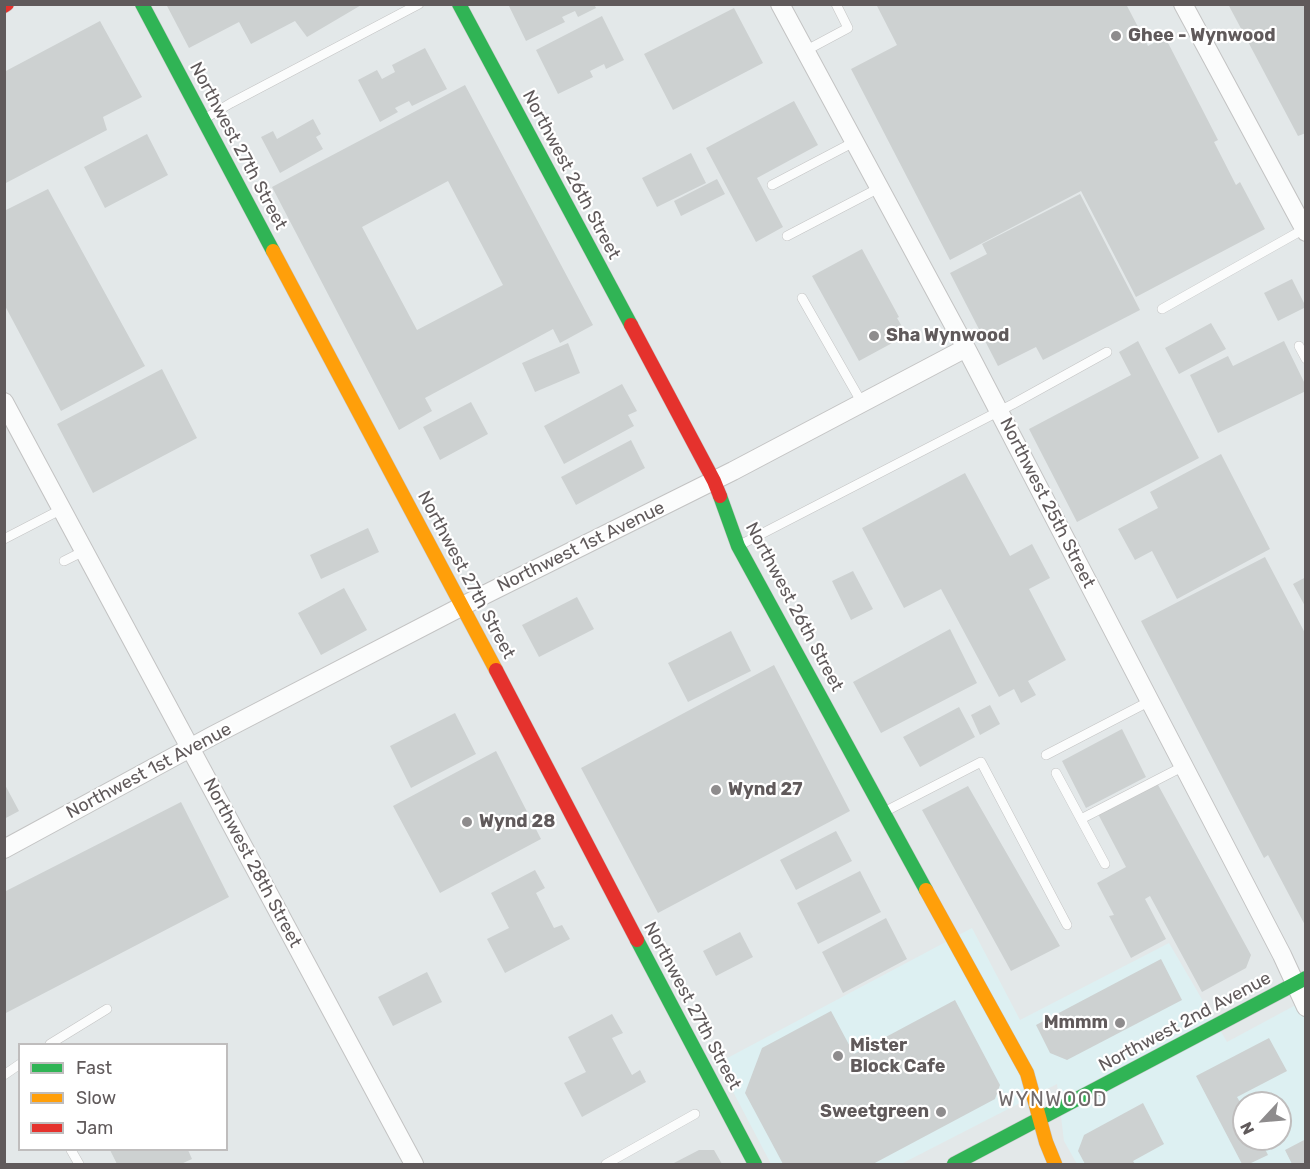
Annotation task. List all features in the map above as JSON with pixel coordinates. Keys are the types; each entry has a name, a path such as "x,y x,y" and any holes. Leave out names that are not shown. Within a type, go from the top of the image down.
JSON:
{"street":[{"name":"Northwest 27th Street","path":"142,4 755,1164"},
{"name":"Northwest 26th Street","path":"459,4 714,481 738,546 1027,1073 1033,1086 1048,1151 1055,1164"},
{"name":"Northwest 25th Street","path":"780,4 966,348 1184,766 1300,981 1305,1007"},
{"path":"1184,4 1305,231"},
{"name":"Northwest 1st Avenue","path":"4,849 190,748 462,606 714,481 966,348"},
{"name":"Northwest 28th Street","path":"4,402 414,1164"},
{"name":"Northwest 2nd Avenue","path":"954,1164 1300,981"}],"lane":[{"path":"203,120 419,4"},
{"path":"805,51 848,28 836,4"},
{"path":"772,184 854,142"},
{"path":"787,236 879,188"},
{"path":"1162,309 1305,231"},
{"path":"802,298 862,403"},
{"path":"1299,346 1305,359"},
{"path":"738,546 999,411 1107,352"},
{"path":"4,539 62,509"},
{"path":"64,561 84,550"},
{"path":"1046,755 1150,701"},
{"path":"884,812 981,762 1068,925"},
{"path":"1081,819 1184,766"},
{"path":"1056,773 1105,864"},
{"path":"53,1043 107,1009"},
{"path":"4,1075 18,1065"},
{"path":"606,1164 695,1114"}],"shaded area":[{"path":"972,928 1020,1020 1169,943 1227,1042 1305,1000 1305,1164 1077,1164 1064,1141 1057,1084 901,1164 771,1164 718,1063"}],"building":[{"path":"166,4 363,4 307,37 295,21 251,44 239,22 189,48"},
{"path":"508,4 594,4 596,8 578,17 575,11 562,17 565,22 526,41"},
{"path":"876,4 1126,4 1148,46 1165,37 1218,140 1214,142 1236,185 1240,182 1265,229 1136,297 1081,191 950,260 851,69 897,45"},
{"path":"1228,4 1306,4 1306,133 1298,136"},
{"path":"734,8 763,63 673,110 644,54"},
{"path":"602,16 624,60 606,69 604,64 590,71 593,77 558,94 536,50"},
{"path":"100,21 142,97 103,117 107,130 4,184 4,72"},
{"path":"425,48 447,89 412,106 409,101 395,108 398,112 380,122 358,80 377,70 382,79 395,72 392,65"},
{"path":"465,85 593,325 560,343 553,329 425,398 432,411 399,430 272,187","holes":["448,181 503,285 417,330 362,227"]},
{"path":"794,101 818,145 757,178 783,227 756,242 706,148"},
{"path":"313,119 321,134 316,137 323,149 280,173 261,137 273,131 277,139"},
{"path":"147,134 168,175 105,208 84,167"},
{"path":"691,153 706,183 657,207 642,178"},
{"path":"717,179 725,194 681,216 674,201"},
{"path":"48,189 145,366 61,411 4,304 4,211"},
{"path":"1080,194 1140,310 1043,360 1036,347 998,366 950,273 987,254 982,244"},
{"path":"862,249 907,335 859,361 812,276"},
{"path":"1292,279 1306,307 1278,321 1264,293"},
{"path":"1211,323 1226,349 1179,374 1165,348"},
{"path":"1138,341 1199,458 1077,522 1029,429 1131,375 1119,352"},
{"path":"1284,341 1306,386 1306,391 1218,433 1190,375 1228,356 1233,366"},
{"path":"568,343 580,373 535,392 522,363"},
{"path":"162,369 197,438 93,493 57,424"},
{"path":"622,384 637,411 628,415 634,426 564,464 544,426"},
{"path":"471,402 488,434 440,460 423,427"},
{"path":"631,440 645,468 576,505 561,477"},
{"path":"1221,454 1270,549 1177,599 1152,551 1135,560 1118,529 1158,508 1150,492"},
{"path":"965,473 1010,556 1032,544 1050,578 1029,589 1066,660 1028,681 1036,695 1021,703 1014,689 999,697 941,589 904,608 862,528"},
{"path":"368,528 379,552 321,579 310,555"},
{"path":"1265,557 1306,635 1306,927 1268,855 1264,858 1141,621"},
{"path":"853,571 873,609 851,620 832,581"},
{"path":"1306,577 1306,608 1293,584"},
{"path":"344,588 367,630 321,655 298,613"},
{"path":"577,597 594,629 539,657 522,625"},
{"path":"950,629 977,683 881,733 853,682"},
{"path":"731,631 751,671 688,702 668,663"},
{"name":"Wynd 27","path":"774,665 850,811 658,913 581,768"},
{"path":"990,705 1000,724 980,735 971,715"},
{"path":"959,707 975,737 920,767 903,737"},
{"path":"455,713 476,754 411,788 390,746"},
{"path":"1122,729 1146,777 1086,808 1062,761"},
{"name":"Wynd 28","path":"496,751 541,839 440,893 393,806"},
{"path":"4,783 19,811 4,819"},
{"path":"1157,783 1251,955 1246,968 1202,992 1150,896 1145,899 1166,939 1131,958 1109,916 1114,915 1097,883 1126,867 1098,814"},
{"path":"968,786 1060,946 1011,971 922,810"},
{"path":"181,802 229,897 4,1014 4,892"},
{"path":"836,831 852,861 796,890 780,860"},
{"path":"535,870 545,888 536,893 554,928 562,925 570,939 505,973 487,939 509,928 491,893"},
{"path":"860,871 881,912 818,944 797,903"},
{"path":"886,918 907,959 843,993 822,952"},
{"path":"740,932 753,957 716,976 703,951"},
{"path":"1161,959 1182,1000 1067,1060 1050,1053 1036,1025"},
{"path":"427,972 442,1002 393,1026 378,997"},
{"path":"955,1000 1000,1085 995,1099 873,1164 783,1164 745,1093 762,1048 831,1011 854,1054"},
{"path":"612,1014 623,1033 612,1038 632,1075 640,1070 646,1082 582,1117 564,1083 586,1072 568,1037"},
{"path":"1269,1038 1287,1071 1249,1091 1232,1091 1232,1145 1196,1076"},
{"path":"1143,1103 1164,1144 1133,1161 1135,1164 1085,1164 1078,1151 1084,1135"},
{"path":"1306,1139 1306,1164 1292,1164 1286,1151 1292,1151 1292,1146"},
{"path":"699,1150 714,1150 722,1164 672,1164"},
{"path":"110,1151 188,1151 192,1159 181,1164 117,1164"},
{"path":"1235,1151 1266,1151 1268,1155 1249,1164 1242,1164"}],"traffic: fast":[{"path":"142,4 273,251"},
{"path":"459,4 631,325"},
{"path":"720,496 738,546 926,890"},
{"path":"637,940 755,1164"},
{"path":"954,1164 1306,978"}],"traffic: slow":[{"path":"273,251 496,670"},
{"path":"926,890 1027,1073 1046,1142 1055,1164"}],"traffic: jam":[{"path":"631,325 720,496"},
{"path":"496,670 637,940"}],"place":[{"name":"Ghee - Wynwood","path":"1116,36"},
{"name":"Sha Wynwood","path":"874,336"},
{"name":"Wynd 27","path":"716,790"},
{"name":"Wynd 28","path":"467,822"},
{"name":"Mmmm","path":"1120,1023"},
{"name":"Mister Block Cafe","path":"838,1056"},
{"name":"Sweetgreen","path":"941,1112"}],"district":[{"name":"WYNWOOD","path":"1053,1100"}]}
